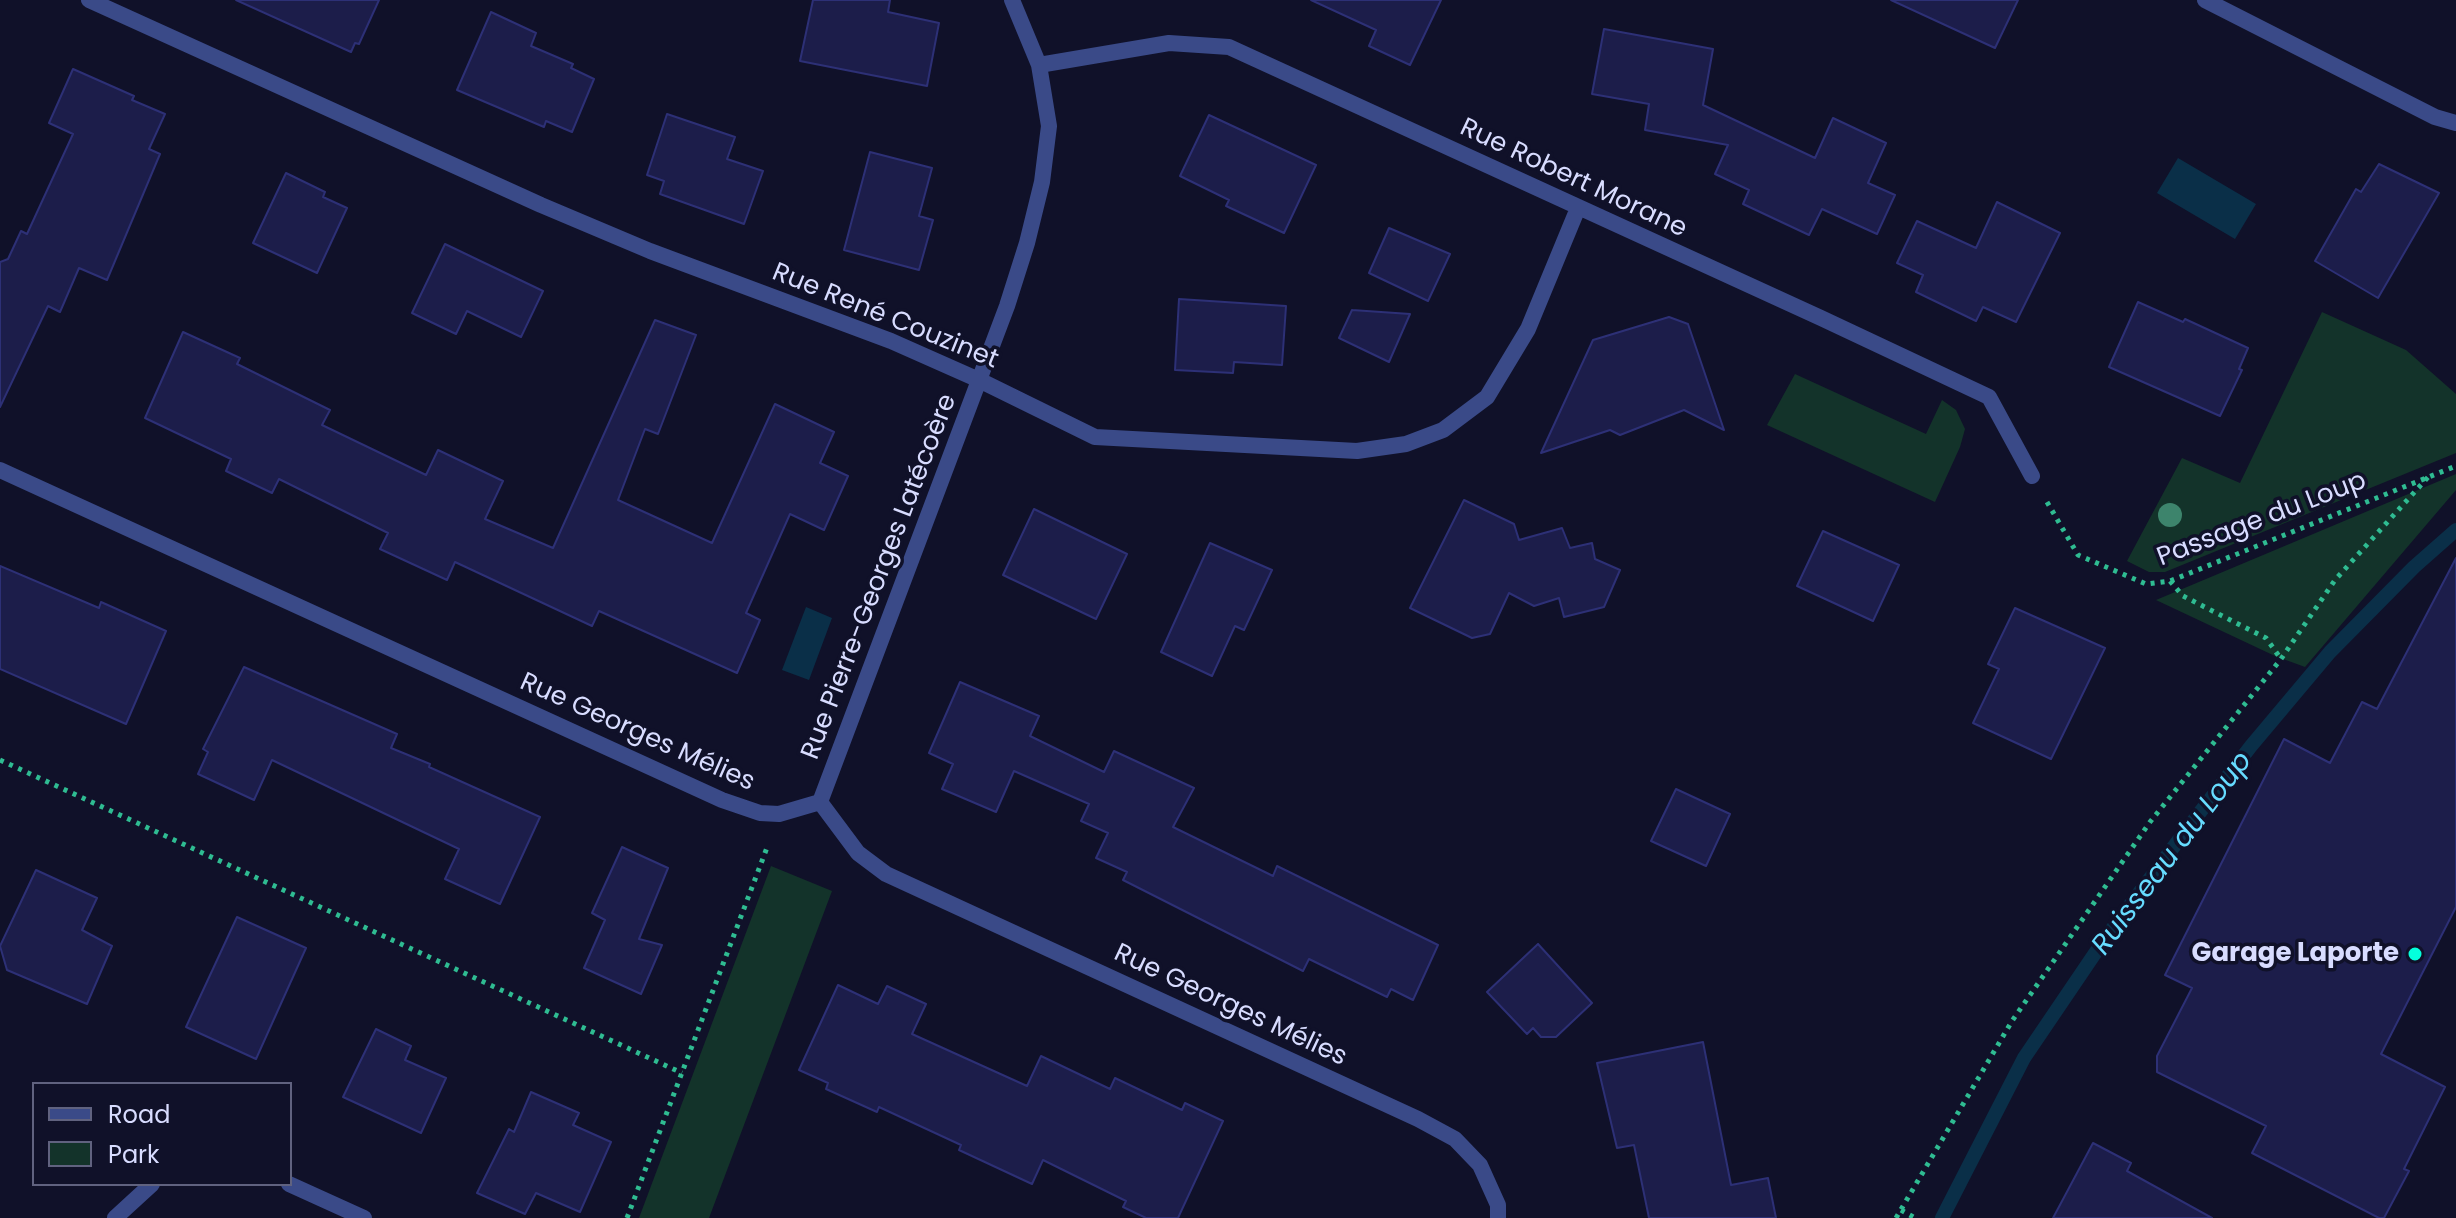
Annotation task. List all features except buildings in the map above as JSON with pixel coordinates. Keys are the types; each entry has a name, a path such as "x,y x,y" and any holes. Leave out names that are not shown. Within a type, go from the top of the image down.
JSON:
{"street":[{"name":"Rue René Couzinet","path":"89,0 609,234 891,341 1095,437 1357,451 1406,444 1443,430 1487,397 1528,329 1578,208"},
{"name":"Rue Pierre-Georges Latécoère","path":"820,802 1007,306 1042,182 1049,126 1039,65 1012,0"},
{"path":"2205,0 2435,117 2456,123"},
{"name":"Rue Robert Morane","path":"1039,65 1169,43 1229,47 1989,397 2032,476"},
{"name":"Rue Georges Mélies","path":"0,470 722,800 760,813 779,814 820,802 858,853 886,874 1418,1119 1455,1139 1480,1165 1498,1205 1498,1218"},
{"path":"292,1185 364,1218"},
{"path":"115,1218 150,1186"}],"path":[{"name":"Passage du Loup","path":"2032,476 2078,555 2146,584 2170,581 2456,466"},
{"path":"1896,1218 2012,1021 2150,822 2281,659 2335,580 2429,476"},
{"path":"2170,581 2183,596 2266,638 2281,659"},
{"path":"0,760 682,1073"},
{"path":"627,1218 779,814"},
{"path":"1901,1210 1915,1218"}],"green space":[{"path":"2322,312 2406,350 2456,394 2456,453 2165,572 2149,572 2127,561 2182,458 2240,483"},
{"path":"1795,374 1926,434 1942,400 1956,410 1965,429 1935,502 1767,425"},
{"path":"2456,474 2456,490 2305,667 2156,600"},
{"path":"771,866 832,891 709,1218 639,1218"}],"water":[{"path":"2178,158 2256,204 2235,239 2157,193"},
{"path":"806,607 832,618 809,680 782,670"}],"waterway":[{"name":"Ruisseau du Loup","path":"1942,1218 2024,1058 2104,940 2251,746 2330,652 2414,567 2456,530"}],"place":[{"name":"Garage Laporte","path":"2415,954"}]}
